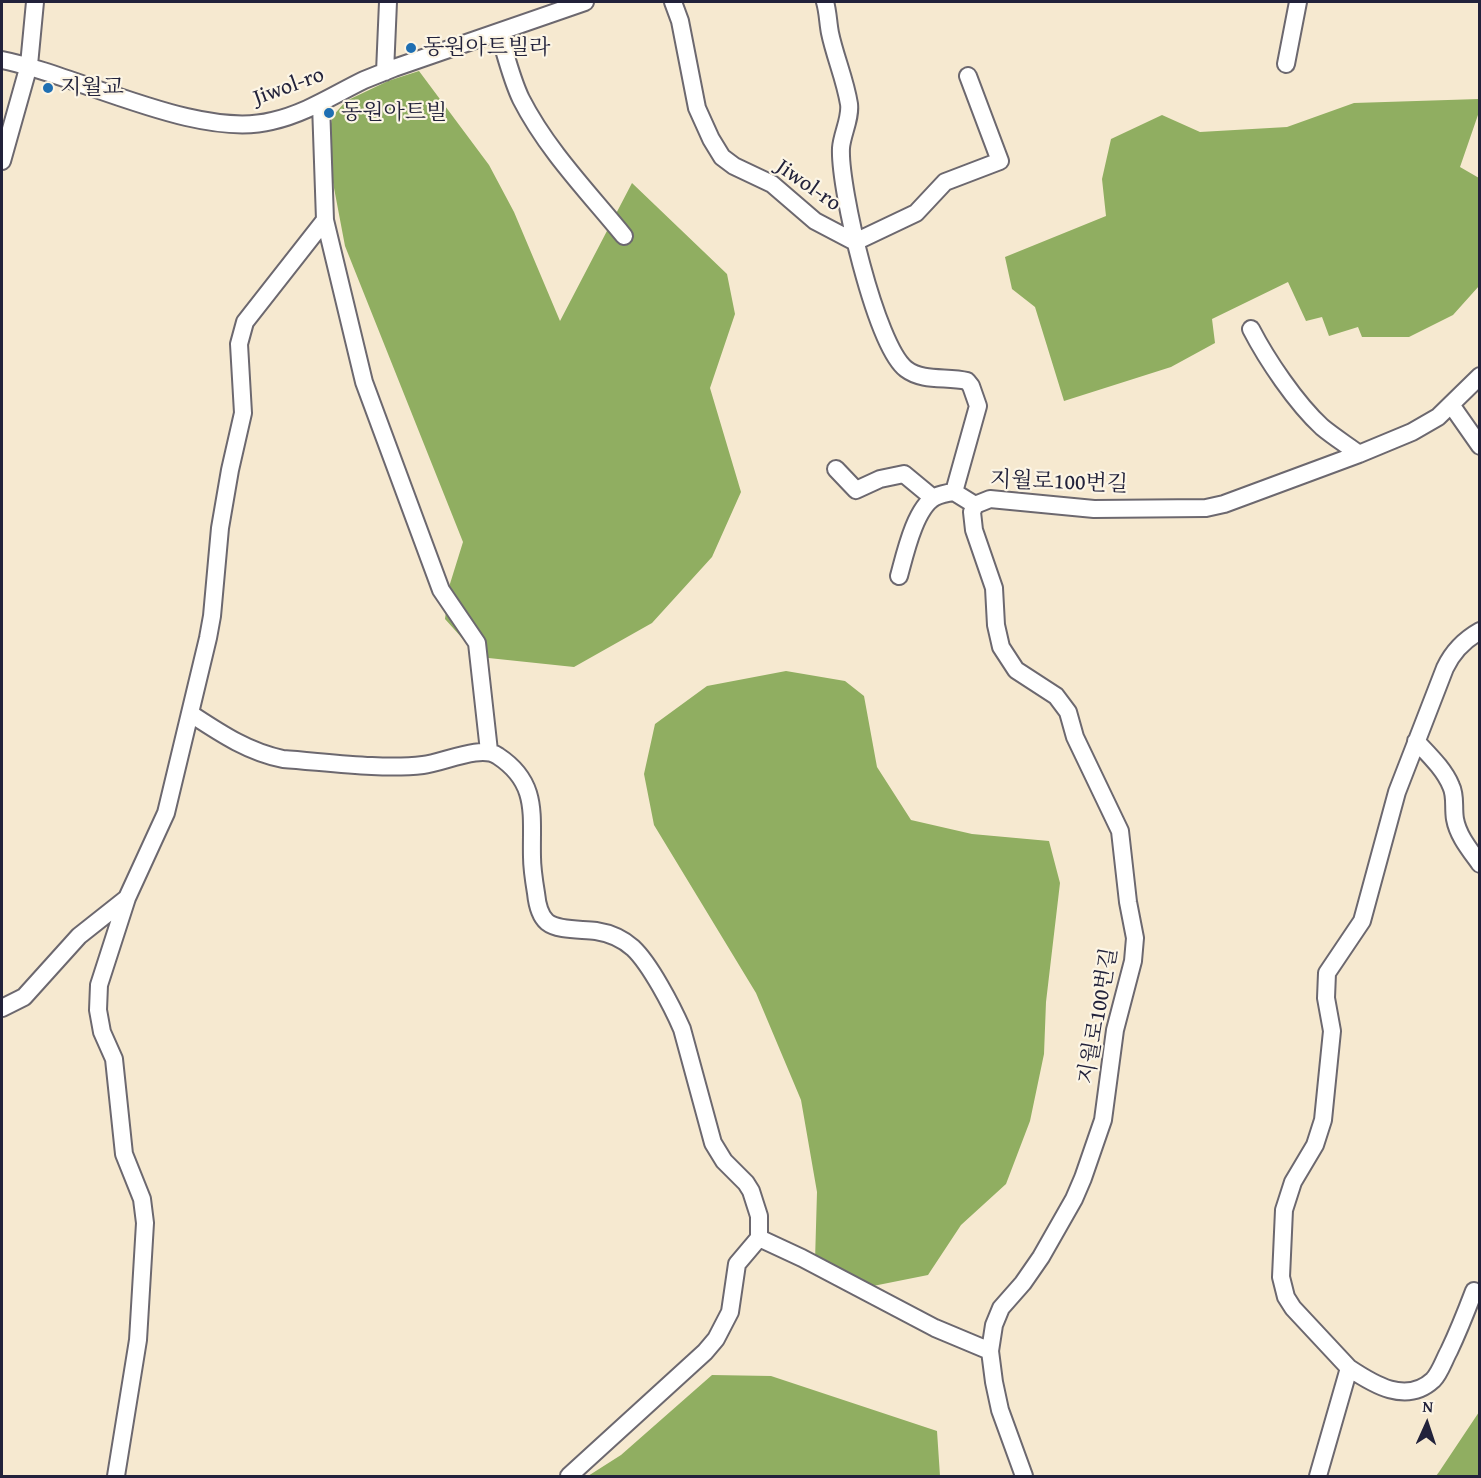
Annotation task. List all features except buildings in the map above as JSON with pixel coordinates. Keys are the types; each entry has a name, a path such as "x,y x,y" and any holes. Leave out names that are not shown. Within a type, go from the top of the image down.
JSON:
{"street":[{"path":"2,161 29,65 35,2"},
{"path":"385,72 388,2"},
{"name":"Jiwol-ro","path":"2,60 29,65 185,116 250,125 270,122 321,104 364,80 585,2"},
{"name":"Jiwol-ro","path":"673,2 680,21 697,108 722,157 734,166 772,184 815,221 855,242"},
{"name":"Jiwol-ro","path":"825,2 830,32 849,106 841,148 842,178 855,242 875,307 888,340 904,368 915,375 967,381 978,406 954,492"},
{"path":"1286,64 1298,2"},
{"path":"499,33 517,89 543,137 624,236"},
{"path":"855,242 916,213 945,182 1000,161 968,76"},
{"path":"321,104 325,220 364,382 441,590 477,643 489,751"},
{"path":"116,1476 138,1340 145,1223 142,1199 124,1154 114,1059 102,1032 98,1010 99,985 127,898 166,813 191,714 212,616 220,528 243,413 239,357 242,331 245,322 325,220"},
{"path":"1251,329 1262,350 1310,414 1323,427 1359,454"},
{"name":"지월로100번길","path":"1024,1476 1000,1410 991,1367 990,1351 997,1316 1041,1257 1074,1199 1083,1178 1107,1099 1112,1047 1133,962 1135,938 1128,902 1120,831 1075,737 1068,712 1056,696 1016,670 1001,647 996,625 994,588 974,530 972,512 975,505 990,500 1094,509 1206,508 1239,500 1412,432 1452,406 1479,376"},
{"path":"1452,406 1479,446"},
{"path":"836,469 856,490 880,479 904,474 933,498"},
{"path":"898,576 910,537 922,509 933,498 954,492 975,505"},
{"path":"1474,1291 1462,1325 1434,1379 1417,1390 1401,1392 1378,1386 1348,1368 1302,1320 1286,1297 1281,1277 1284,1210 1293,1182 1315,1145 1323,1120 1332,1031 1326,998 1328,973 1362,921 1397,792 1450,656 1468,638 1479,631"},
{"path":"191,714 242,745 283,759 401,766 424,765 489,751 498,756 523,781 531,800 533,872 537,904 542,915 549,923 612,935 632,947 642,958 675,1013 682,1029 713,1143 724,1161 751,1191 759,1216 759,1238 737,1264 730,1312 716,1340 569,1476"},
{"path":"1416,741 1440,767 1452,786 1458,831 1479,864"},
{"path":"2,1008 24,997 79,936 127,898"},
{"path":"759,1238 935,1328 990,1351"},
{"path":"1318,1476 1348,1368"}],"green space":[{"path":"419,71 489,165 514,212 560,321 632,183 727,274 735,314 710,388 741,492 712,557 652,623 574,667 479,657 445,619 449,587 463,542 345,246 327,151 332,117 346,101 388,81"},
{"path":"1479,99 1479,112 1460,167 1479,178 1479,286 1453,315 1409,337 1362,337 1358,327 1329,336 1322,317 1306,321 1288,282 1212,319 1215,343 1171,367 1064,401 1035,307 1012,289 1005,257 1106,216 1102,179 1111,139 1162,115 1200,132 1287,127 1354,103"},
{"path":"786,671 845,681 864,696 877,767 911,820 972,834 1049,841 1060,883 1046,1002 1044,1054 1030,1121 1006,1184 961,1225 928,1275 863,1288 815,1261 817,1192 801,1100 756,993 654,825 644,774 655,724 707,686"},
{"path":"712,1375 771,1376 937,1431 940,1476 588,1476 621,1455"},
{"path":"1479,1412 1479,1476 1436,1476 1439,1472"}],"place":[{"name":"동원아트빌라","path":"411,48"},
{"name":"지월교","path":"48,88"},
{"name":"동원아트빌","path":"329,113"}]}
